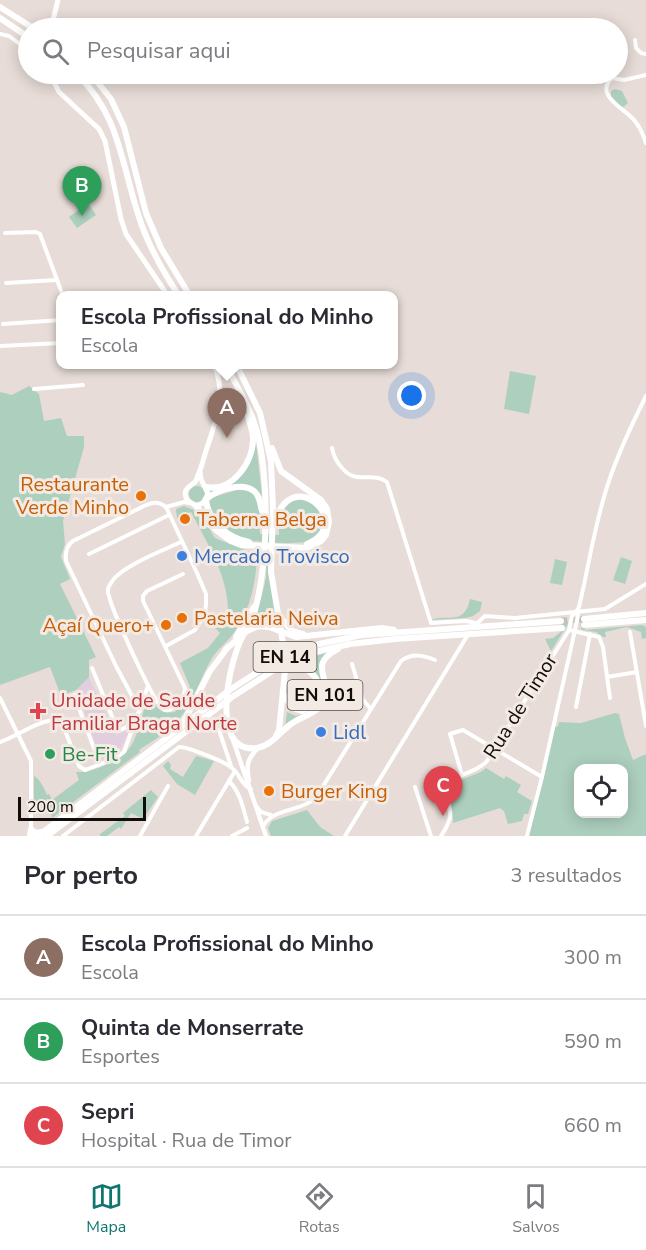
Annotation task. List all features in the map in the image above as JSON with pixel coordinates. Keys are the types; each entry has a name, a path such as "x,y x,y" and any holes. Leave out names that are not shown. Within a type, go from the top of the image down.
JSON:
{"highway":[{"path":"0,6 18,19"},
{"path":"0,18 18,30"},
{"path":"85,84 104,106 117,137 138,215 148,242 176,291"},
{"path":"99,84 111,99 124,127 150,221 160,248 187,291"},
{"path":"228,369 252,415 264,470 265,516 262,577 252,620 245,632 232,671 226,700 231,734 240,744 258,748"},
{"path":"193,504 216,530 241,545 307,548 321,541 326,535 329,522 327,509 321,500 281,471 255,402 238,369"},
{"path":"205,486 221,486 238,476 249,460 253,432 239,390"},
{"path":"267,437 273,486 273,583 286,661 279,730 275,738"},
{"path":"265,516 257,494 246,487 229,489 207,499 208,510 219,526 232,537 251,543 298,545 313,542 324,528 323,511 315,500 310,498 302,496 290,499 280,511 272,535"},
{"path":"181,726 210,671 255,607"},
{"path":"579,618 646,613"},
{"path":"280,615 288,628 296,633 322,634"},
{"path":"579,618 646,620"},
{"path":"225,650 254,627 264,626 296,637 382,628 407,631"},
{"name":"EN 14","path":"47,833 181,726 247,678 294,653 340,639 407,631 564,626"},
{"name":"EN 14","path":"38,836 47,833 232,697 283,666 310,653 350,644 564,626"},
{"name":"EN 101","path":"258,748 321,705 326,695 322,665 332,652 350,644"},
{"path":"283,666 298,665 310,670 317,679 319,691 311,706 299,711 289,705 284,688"},
{"path":"31,832 47,833"}],"main road":[{"path":"54,18 58,0"},
{"path":"55,84 59,92 99,129 105,141 126,234 165,291"},
{"path":"200,471 207,499 193,504 185,497 186,489 195,482 200,471 221,400 216,369"},
{"path":"195,482 205,486"}],"street":[{"path":"0,34 9,36 18,43"},
{"path":"636,40 636,48 646,54"},
{"path":"628,79 646,75"},
{"path":"608,84 607,88 612,101 634,120 646,143"},
{"path":"5,233 36,232 39,234 61,291"},
{"path":"6,283 57,280"},
{"path":"3,324 56,320"},
{"path":"0,346 56,343"},
{"path":"34,389 83,385"},
{"path":"527,836 579,618 579,607 608,482 619,452 646,396"},
{"path":"332,447 334,459 346,473 354,477 381,478 387,482 387,489 430,623 466,621 476,623"},
{"path":"177,504 185,497"},
{"path":"140,711 106,645 65,555 69,544 73,541 152,502 166,507 206,594 204,614 195,630 166,646"},
{"path":"166,507 193,504"},
{"path":"89,554 169,515"},
{"path":"181,542 122,571 112,579 108,595 149,685 163,710 171,709 178,703 185,688 143,601 143,596 147,591 183,574"},
{"path":"345,836 480,619 492,615 515,618 579,618 619,602 646,584"},
{"name":"Rua de Timor","path":"441,836 449,820 447,793 450,785 462,775 482,767 495,749 564,626 579,618"},
{"path":"564,626 596,636 601,641 610,698"},
{"path":"630,632 643,696 646,726"},
{"path":"576,707 590,634"},
{"path":"257,807 265,814 272,815 315,799 397,666 406,657 422,655 435,660"},
{"path":"352,664 363,700 371,709"},
{"path":"92,668 118,731 136,723"},
{"path":"607,677 637,672"},
{"path":"0,742 24,730 57,720 62,723 81,769 85,770 116,758 124,752 149,685"},
{"path":"74,695 100,764"},
{"path":"0,698 31,761 31,832"},
{"path":"219,730 233,769 245,787 251,788"},
{"path":"462,775 450,735 463,730 542,777"},
{"path":"231,734 246,780 251,788"},
{"path":"63,836 178,747 184,746 199,754 214,758 233,769"},
{"path":"258,748 250,757 247,765 251,788 266,836"},
{"path":"196,836 229,781 233,769"},
{"path":"229,781 235,786 241,799 247,822"},
{"path":"140,836 168,786"},
{"path":"415,787 430,836"},
{"path":"263,826 272,815"},
{"path":"232,836 247,828"}],"shaded area":[{"path":"89,677 116,735 130,729 120,750 100,760 76,690"}],"green space":[{"path":"615,89 622,91 628,103 623,107 611,97 611,91"},
{"path":"88,203 96,215 77,228 69,217"},
{"path":"510,371 536,376 529,414 504,409"},
{"path":"29,386 39,394 44,421 61,418 67,436 84,436 84,447 63,521 65,544 61,557 70,579 60,584 96,657 89,660 89,677 76,690 61,696 50,667 0,685 0,392 12,395"},
{"path":"256,443 262,496 257,491 245,487 211,493 210,490 229,484 253,453"},
{"path":"194,486 200,486 205,494 203,500 194,502 189,497 189,491"},
{"path":"237,490 246,491 256,498 259,504 260,534 279,535 283,512 290,503 299,500 308,502 316,508 321,516 322,525 317,534 305,542 253,541 234,535 220,525 208,504 213,497"},
{"path":"184,506 199,512 215,538 257,555 248,607 233,634 212,658 189,705 175,724 52,818 48,799 34,803 34,776 52,800 79,780 76,772 99,767 123,755 134,740 147,700 152,698 163,712 175,712 190,687 180,663 208,648 220,633 208,621 212,613 228,613 225,586 216,561 191,512 177,518 176,509"},
{"path":"267,550 270,550 280,629 271,624 255,623 266,578"},
{"path":"621,557 632,561 625,584 613,580"},
{"path":"555,559 567,562 562,585 550,583"},
{"path":"470,599 482,602 480,611 473,616 431,620 459,616 464,613"},
{"path":"583,615 585,630 642,625 646,627 646,638 642,639 641,632 627,627 605,632 606,637 596,632 583,630 580,620"},
{"path":"561,617 567,618 568,624 551,651 545,639 553,638 562,631"},
{"path":"328,652 325,656 323,690 317,674 299,662"},
{"path":"312,709 285,727 287,712 296,716"},
{"path":"615,713 619,714 633,760 646,754 646,836 529,836 555,727 559,722 581,723"},
{"path":"196,756 214,761 195,795 177,784 163,766 168,761 171,765 170,769 183,777"},
{"path":"486,768 504,779 506,776 521,785 517,792 532,801 528,814 524,814 522,821 508,824 504,811 500,808 453,823 451,793 453,787 461,780"},
{"path":"151,790 158,797 143,819 131,813 121,829 119,827 107,836 100,836 125,816 123,813"},
{"path":"307,810 320,827 334,836 271,836 268,828 272,821"}],"tunnel":[{"path":"561,621 584,619"}],"place":[{"name":"Quinta de Monserrate","path":"82,216"},
{"name":"Escola Profissional do Minho","path":"227,438"},
{"name":"Restaurante Verde Minho","path":"141,496"},
{"name":"Taberna Belga","path":"185,519"},
{"name":"Mercado Trovisco","path":"182,556"},
{"name":"Pastelaria Neiva","path":"182,618"},
{"name":"Açaí Quero+","path":"166,625"},
{"name":"Unidade de Saúde Familiar Braga Norte","path":"38,711"},
{"name":"Lidl","path":"321,732"},
{"name":"Be-Fit","path":"50,754"},
{"name":"Burger King","path":"269,791"},
{"name":"Sepri","path":"443,816"}]}
